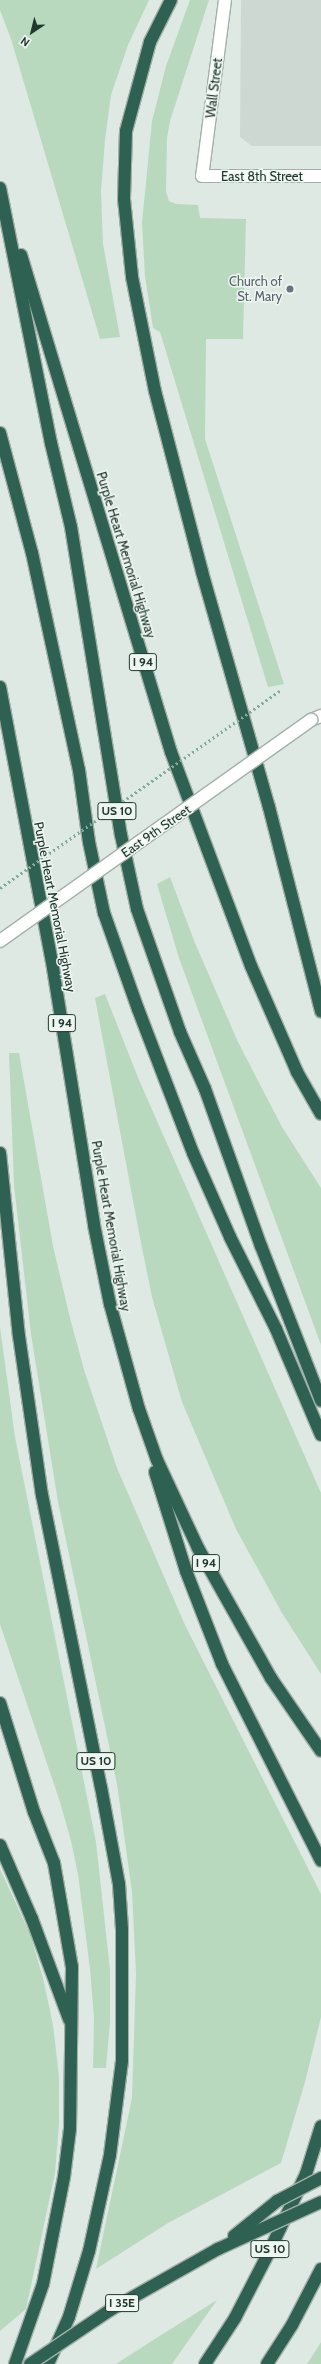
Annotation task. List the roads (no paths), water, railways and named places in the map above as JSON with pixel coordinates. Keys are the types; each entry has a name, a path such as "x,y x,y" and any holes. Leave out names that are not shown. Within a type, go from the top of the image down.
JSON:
{"highway":[{"path":"171,0 160,17 148,49 126,131 124,199 132,277 159,406 202,572 269,807 321,1011"},
{"name":"Purple Heart Memorial Highway","path":"1,192 171,752 251,966 298,1072 321,1114"},
{"name":"US 10","path":"1,192 51,443 70,526 121,835 137,909 180,1032 205,1089 261,1246 321,1401"},
{"path":"0,433 32,553 74,747 89,842 104,913 138,1009 193,1153 230,1237 276,1329 321,1435"},
{"name":"Purple Heart Memorial Highway","path":"0,687 53,968 94,1226 110,1304 124,1359 157,1460 198,1548 268,1672 321,1751"},
{"name":"US 10","path":"0,1153 20,1336 42,1495 119,1884 122,1929 122,2061 110,2155 89,2250 69,2317 48,2364"},
{"path":"124,1359 151,1458 181,1556 211,1635 238,1696 321,1862"},
{"path":"0,1703 34,1812 54,1863 72,1967 70,2129 64,2177 43,2284 15,2364"},
{"path":"0,1845 32,1919 71,2024"},
{"name":"US 10","path":"205,2364 235,2318 268,2254 306,2174 321,2126"},
{"path":"218,2249 277,2201 321,2178"},
{"name":"I 35E","path":"30,2364 110,2310 218,2249 321,2202"},
{"path":"267,2364 292,2324 321,2269"}],"street":[{"name":"Wall Street","path":"202,176 225,0"},
{"name":"East 8th Street","path":"202,176 321,176"},
{"name":"East 9th Street","path":"0,941 316,718"}],"place":[{"name":"Church of St. Mary","path":"290,289"}]}
